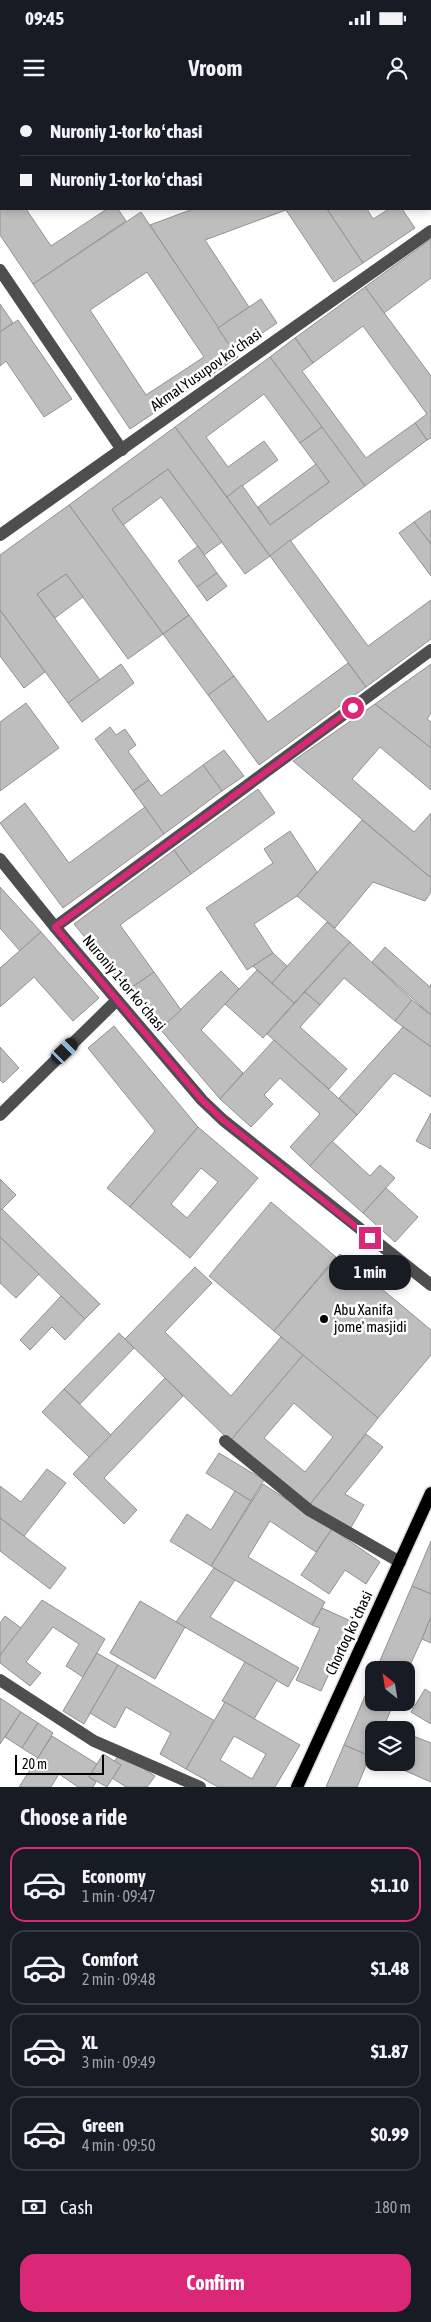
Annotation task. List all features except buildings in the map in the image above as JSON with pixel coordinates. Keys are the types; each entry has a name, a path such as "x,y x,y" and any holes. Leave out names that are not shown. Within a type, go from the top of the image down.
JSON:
{"main road":[{"name":"Chortoq koʻchasi","path":"297,1787 431,1494"}],"street":[{"name":"Akmal Yusupov koʻchasi","path":"0,535 431,231"},
{"path":"0,270 122,450"},
{"path":"0,859 55,927 431,650"},
{"name":"Nuroniy 1-tor koʻchasi","path":"55,927 202,1100 223,1120 431,1285"},
{"path":"0,1114 117,1000"},
{"path":"225,1441 309,1510 400,1562"},
{"path":"0,1680 94,1741 200,1787"}],"place":[{"name":"Abu Xanifa jome' masjidi","path":"324,1319"}],"route":[{"path":"353,708 55,927 202,1100 242,1138 370,1238"}]}
